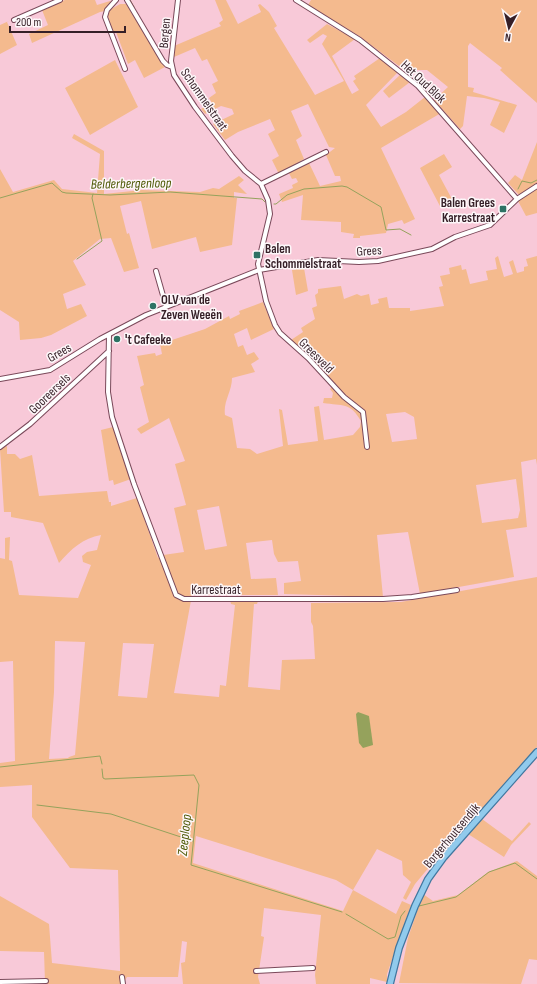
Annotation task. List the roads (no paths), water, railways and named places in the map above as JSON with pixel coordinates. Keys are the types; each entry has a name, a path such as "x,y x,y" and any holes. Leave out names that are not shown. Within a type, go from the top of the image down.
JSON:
{"main road":[{"name":"Borgerhoutsendijk","path":"390,984 394,962 415,906 432,873 537,752"},
{"name":"Borgerhoutsendijk","path":"394,984 401,944"}],"street":[{"path":"14,20 60,0"},
{"path":"116,0 107,10 105,17 125,69"},
{"name":"Schommelstraat","path":"127,0 163,61 172,67 180,85 195,107 245,172 260,184 266,193 270,206 270,214 258,260 259,270"},
{"name":"Bergen","path":"172,67 178,0"},
{"name":"Het Oud Blok","path":"296,0 360,40 418,86 518,198"},
{"path":"260,184 326,152"},
{"name":"Grees","path":"0,379 50,370 109,334 166,306 259,270 318,260 378,261 432,249 455,237 490,225 518,198 537,186"},
{"name":"Greesveld","path":"259,270 267,308 277,329 308,358 331,384 363,412 367,447"},
{"path":"156,271 166,306"},
{"name":"Karrestraat","path":"109,334 110,406 118,439 162,561 174,591 180,598 383,599 412,597 457,590"},
{"name":"Gooreersels","path":"0,447 30,424 109,351"},
{"path":"256,971 313,968"},
{"path":"122,977 123,984"},
{"path":"0,982 46,980"}],"waterway":[{"path":"130,0 134,7"},
{"name":"Belderbergenloop","path":"518,189 522,181 531,183 537,180"},
{"name":"Belderbergenloop","path":"0,198 52,183 62,192 66,193 110,195 170,192 262,199 265,202"},
{"name":"Belderbergenloop","path":"274,204 287,195 304,189 342,186 347,187 381,207 386,230 400,229 411,235"},
{"path":"77,259 102,241 92,198 93,194"},
{"name":"Zeeploop","path":"0,767 100,756 102,764"},
{"name":"Zeeploop","path":"102,769 103,778 105,779 194,775 199,785 191,865 342,912"},
{"path":"37,805 111,814 193,841"},
{"name":"Zeeploop","path":"419,906 456,897 489,872 515,863 537,879"},
{"name":"Zeeploop","path":"346,914 388,939 395,937 401,916 405,911"}],"place":[{"name":"Balen Grees Karrestraat","path":"503,209"},
{"name":"Balen Schommelstraat","path":"257,255"},
{"name":"OLV van de Zeven Weeën","path":"153,306"},
{"name":"'t Cafeeke","path":"117,339"}]}
